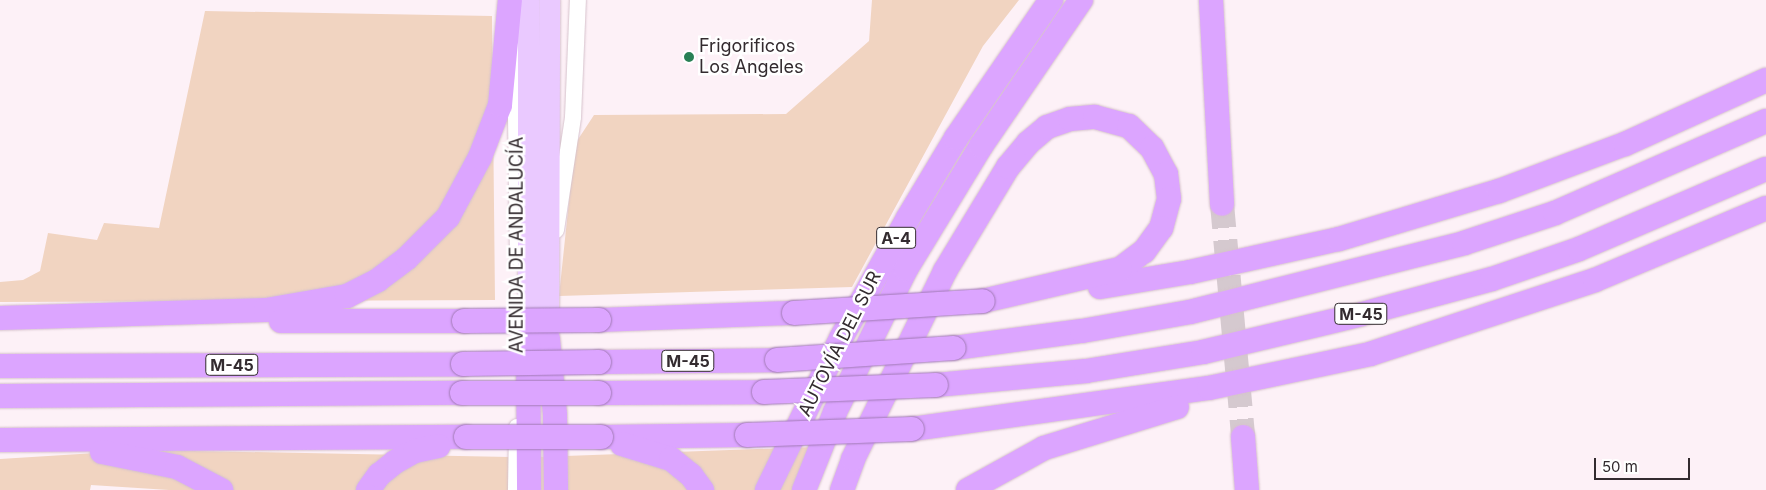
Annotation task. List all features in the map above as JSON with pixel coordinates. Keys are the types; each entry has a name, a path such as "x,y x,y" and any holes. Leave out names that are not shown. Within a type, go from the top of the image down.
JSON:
{"highway":[{"path":"0,319 266,310 347,296 378,280 407,258 448,217 480,157 500,105 510,0"},
{"name":"AUTOVÍA DEL SUR","path":"767,490 845,330 903,226 956,138 1051,0"},
{"name":"AUTOVÍA DEL SUR","path":"804,490 835,412 906,269 980,146 1081,0"},
{"path":"1211,0 1222,204"},
{"path":"0,319 599,320 794,313 982,301 1190,272 1339,239 1499,191 1625,144 1766,80"},
{"path":"842,490 854,459 945,271 1008,167 1028,144 1047,127 1070,119 1095,117 1129,126 1152,148 1166,174 1169,199 1161,228 1144,251 1120,269 982,301"},
{"name":"M-45","path":"0,366 463,364 777,360 954,348 1082,331 1190,312 1464,243 1555,213 1766,122"},
{"name":"M-45","path":"0,396 764,392 936,385 1086,370 1203,352 1362,314 1492,279 1579,249 1766,169"},
{"path":"0,440 747,436 912,429 1085,408 1257,379 1370,354 1510,311 1595,280 1766,208"},
{"path":"518,486 538,339"},
{"path":"538,339 545,415 548,490"},
{"path":"538,339 556,415 556,490"},
{"path":"968,490 1044,448 1200,401 1257,379"},
{"path":"368,490 379,475 415,451 466,437"},
{"path":"602,437 670,459 691,475 702,490"},
{"path":"1242,437 1247,490"},
{"path":"0,450 87,450 132,456 177,467 221,490"}],"main road":[{"name":"AVENIDA DE ANDALUCÍA","path":"528,0 538,339"},
{"name":"AVENIDA DE ANDALUCÍA","path":"538,339 548,284 549,0"}],"street":[{"name":"AVENIDA DE ANDALUCÍA","path":"515,0 518,486"},
{"path":"548,284 573,117 578,0"}],"shaded area":[{"path":"872,0 1019,0 983,46 852,287 559,296 575,144 594,115 786,114 869,41"},
{"path":"205,11 492,16 495,300 0,302 0,282 23,280 40,271 48,233 97,240 104,223 159,228"},
{"path":"814,447 800,490 538,490 538,457"},
{"path":"144,450 510,457 510,490 169,490 91,485 90,490 0,490 0,459"}],"tunnel":[{"path":"1222,204 1243,437"}],"place":[{"name":"Frigorificos Los Angeles","path":"689,57"}]}
